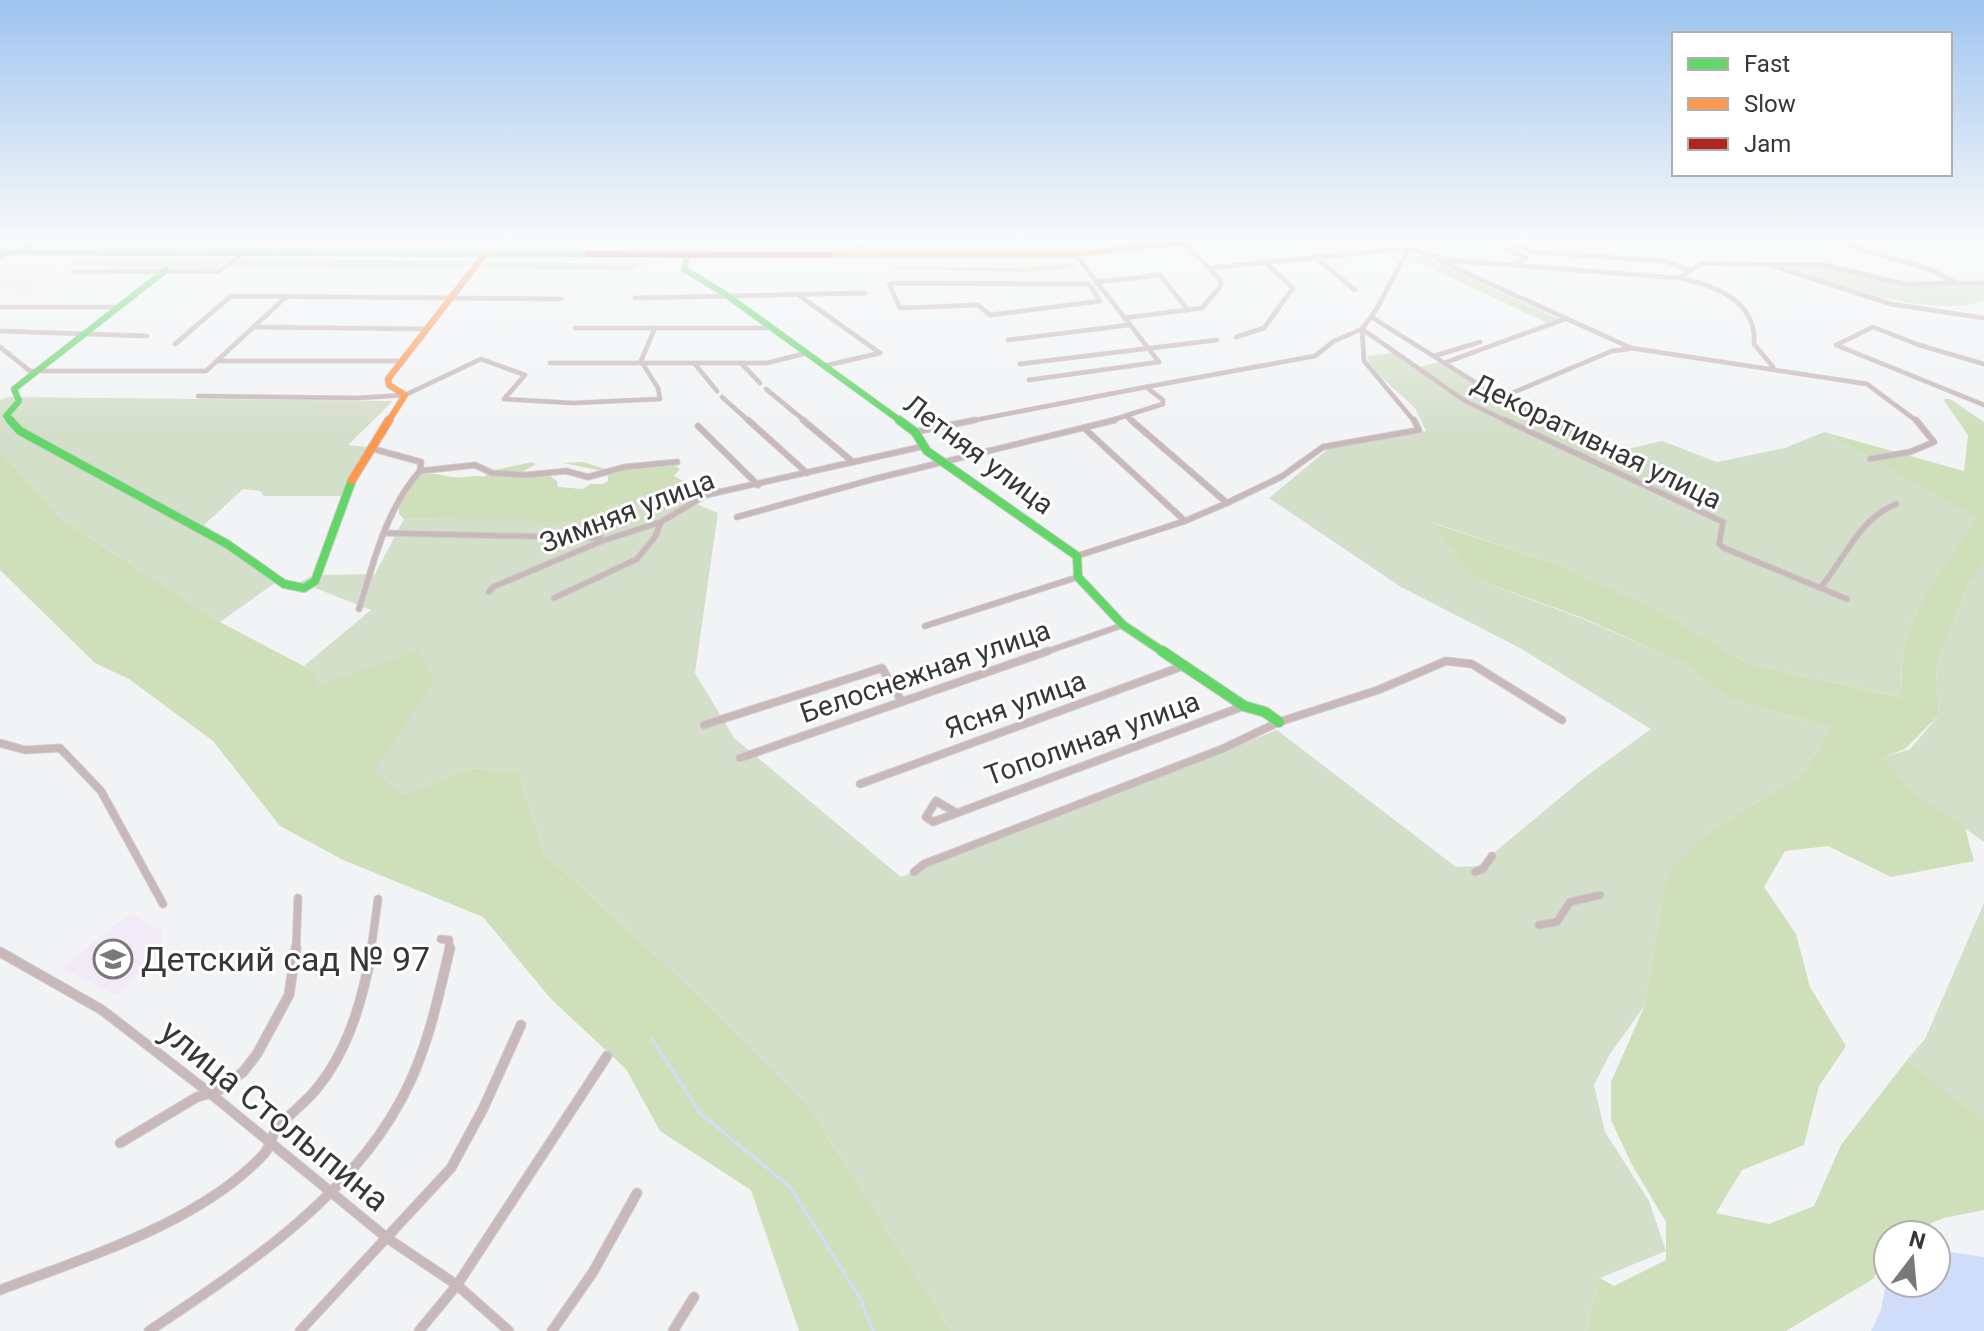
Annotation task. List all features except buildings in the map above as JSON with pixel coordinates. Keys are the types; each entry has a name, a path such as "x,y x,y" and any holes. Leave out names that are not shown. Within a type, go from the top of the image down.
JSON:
{"street":[{"path":"122,304 14,389 19,401 6,416 20,431 227,544 284,584 304,588 315,581 355,473 370,448 394,420 405,395"},
{"path":"175,344 222,304"},
{"path":"0,347 30,371 206,371 279,304"},
{"path":"405,395 389,385 388,379 444,304"},
{"name":"Летняя улица","path":"738,304 915,432 944,463 1077,556"},
{"path":"811,304 880,353 821,366"},
{"path":"898,304 900,308 978,305 990,315 1076,304"},
{"path":"1029,380 1159,362 1114,304"},
{"path":"1183,304 1188,310"},
{"path":"1124,318 1202,308 1205,304"},
{"path":"1236,337 1264,328 1281,304"},
{"path":"915,432 1315,356 1334,341 1362,329 1373,318 1378,304"},
{"path":"1533,304 1631,348 1773,367 1867,384 1910,414 1933,437 1934,442 1910,452 1870,459"},
{"path":"1739,304 1755,331 1754,344 1773,367"},
{"path":"1892,304 1984,318"},
{"path":"0,307 118,307"},
{"path":"1373,318 1500,398 1610,452"},
{"path":"1444,363 1565,319"},
{"path":"1008,340 1129,325"},
{"path":"255,327 425,329"},
{"path":"1984,364 1919,345 1873,327 1836,345 1984,405"},
{"path":"575,328 769,328"},
{"path":"641,361 655,328"},
{"path":"1279,722 1265,712 1244,706 1123,625 1078,577 1077,556 1185,521 1227,503 1281,477 1323,447 1419,430 1411,411 1363,366 1358,348 1362,329"},
{"name":"Декоративная улица","path":"1362,329 1465,401 1649,490 1723,522 1719,544 1724,548 1847,599"},
{"path":"0,331 147,336"},
{"path":"1020,364 1147,346 1217,340"},
{"path":"1433,356 1480,342"},
{"path":"1500,398 1612,351 1631,348"},
{"path":"550,363 778,362 807,353"},
{"path":"198,396 358,398 405,395 481,359 523,373 522,379 504,399 573,403 660,399 658,388 641,361"},
{"path":"217,361 399,361"},
{"path":"693,362 717,391"},
{"path":"741,363 760,383"},
{"path":"737,517 874,479 1127,417 1164,402 1146,387"},
{"path":"766,389 853,462"},
{"path":"722,397 807,473"},
{"path":"1127,417 1227,503"},
{"path":"698,426 758,485"},
{"path":"1084,428 1185,521"},
{"name":"Зимняя улица","path":"489,592 493,587 602,541 661,522 706,495 925,446"},
{"path":"370,448 421,462 420,471"},
{"path":"359,609 385,533 406,484 420,471 475,465 492,473 526,475 566,471 588,477 625,467 677,462"},
{"path":"1821,587 1869,522 1888,506 1896,504"},
{"path":"554,598 637,559 655,537 661,522"},
{"path":"385,533 493,533 601,538 602,541"},
{"path":"925,626 1078,577"},
{"name":"Белоснежная улица","path":"740,758 1123,625"},
{"path":"914,872 924,864 1222,749 1279,722 1353,699 1446,661 1472,664 1562,720"},
{"name":"Ясня улица","path":"860,784 1186,665"},
{"path":"704,725 882,668 902,702"},
{"name":"Тополиная улица","path":"955,812 1244,706"},
{"path":"0,743 25,750 60,748 101,791 163,904"},
{"path":"1475,872 1483,869 1492,856"},
{"path":"1539,925 1556,924 1562,920 1570,902 1600,895"},
{"path":"120,1143 197,1097 211,1094 243,1072 257,1054 289,995 296,949 298,898"},
{"path":"0,1290 127,1239 173,1216 232,1181 268,1151 274,1132 306,1101 330,1071 354,1024 368,976 378,899"},
{"path":"149,1331 266,1247 329,1190 373,1140 408,1088 428,1034 451,943 441,939"},
{"name":"улица Столыпина","path":"0,952 102,1010 211,1094 387,1238 457,1285 509,1331"},
{"path":"300,1331 451,1168 483,1109 521,1025"},
{"path":"419,1331 457,1285 607,1056"},
{"path":"552,1331 593,1272 637,1193"},
{"path":"673,1331 694,1297"}],"shaded area":[{"name":"Детский сад № 97","path":"130,913 161,931 162,951 116,995 62,968"}],"green space":[{"path":"1507,304 1526,304 1558,319 1547,323"},
{"path":"1920,304 1967,304 1962,305"},
{"path":"1399,352 1419,367 1439,362 1492,395 1606,454 1662,441 1717,462 1785,448 1824,432 1978,518 1916,613 1904,648 1901,697 1749,664 1654,608 1556,564 1434,523 1476,579 1583,619 1688,664 1729,699 1831,727 1804,773 1703,836 1663,895 1645,1005 1610,1054 1594,1085 1605,1132 1649,1201 1666,1251 1600,1278 1586,1331 951,1331 806,1103 701,997 544,853 518,773 473,768 403,794 374,770 417,651 317,686 317,673 304,666 371,610 300,582 314,575 375,574 404,519 626,518 624,511 605,512 603,508 623,504 666,508 687,500 718,513 695,673 734,738 901,877 1277,730 1456,867 1478,866 1585,777 1651,729 1520,648 1401,587 1269,498 1328,449 1426,431 1415,408 1369,366 1368,356"},
{"path":"8,397 393,401 348,445 367,447 343,496 264,496 260,491 243,489 204,525 282,578 220,622 64,521 0,451 0,400"},
{"path":"1943,399 1950,399 1984,422 1984,564 1968,584 1936,667 1939,715 1905,749 1884,757 1911,790 1965,828 1974,861 1891,877 1828,846 1785,851 1764,887 1796,934 1810,987 1846,1046 1819,1086 1804,1145 1742,1170 1716,1213 1769,1224 1814,1206 1841,1145 1907,1060 1984,1122 1984,1210 1941,1219 1872,1219 1872,1280 1786,1331 1586,1331 1600,1278 1614,1286 1666,1260 1666,1222 1631,1163 1611,1120 1611,1082 1645,1005 1663,895 1673,866 1703,836 1804,773 1831,727 1729,699 1687,664 1583,618 1476,579 1432,523 1556,564 1654,608 1749,664 1900,697 1904,648 1916,613 1934,580 1977,518 1824,432 1964,471 1968,435"},
{"path":"0,451 64,521 220,622 317,673 317,686 417,650 435,681 374,770 403,794 473,768 518,773 544,853 701,997 806,1103 951,1331 799,1331 751,1190 660,1131 626,1069 551,999 483,917 343,860 280,826 213,741 129,679 95,663 0,570"},
{"path":"532,462 536,464 513,477 547,474 557,481 558,487 583,489 590,484 608,481 608,472 563,463 583,462 611,471 675,466 680,469 674,476 690,485 691,495 672,508 614,505 603,508 605,512 644,515 584,521 404,519 399,514 399,505 408,486 420,475 484,477 495,470"},
{"path":"1984,564 1984,842 1911,790 1884,757 1910,749 1939,715 1936,667 1968,584"},
{"path":"1984,903 1984,1123 1907,1060 1925,1039"}],"water":[{"path":"1952,1252 1984,1257 1984,1331 1871,1331 1883,1299 1952,1299"}],"waterway":[{"path":"652,1039 700,1113 790,1187 860,1298 873,1331"}],"traffic: fast":[{"path":"122,304 14,389 19,401 6,416 20,431 227,544 284,584 304,588 315,581 352,480"},
{"path":"739,304 915,432 927,451 1077,556 1078,577 1123,625 1244,706 1265,712 1279,722"}],"traffic: slow":[{"path":"352,480 405,395 389,385 388,379 446,304"}],"place":[{"name":"Детский сад № 97","path":"113,959"}]}
